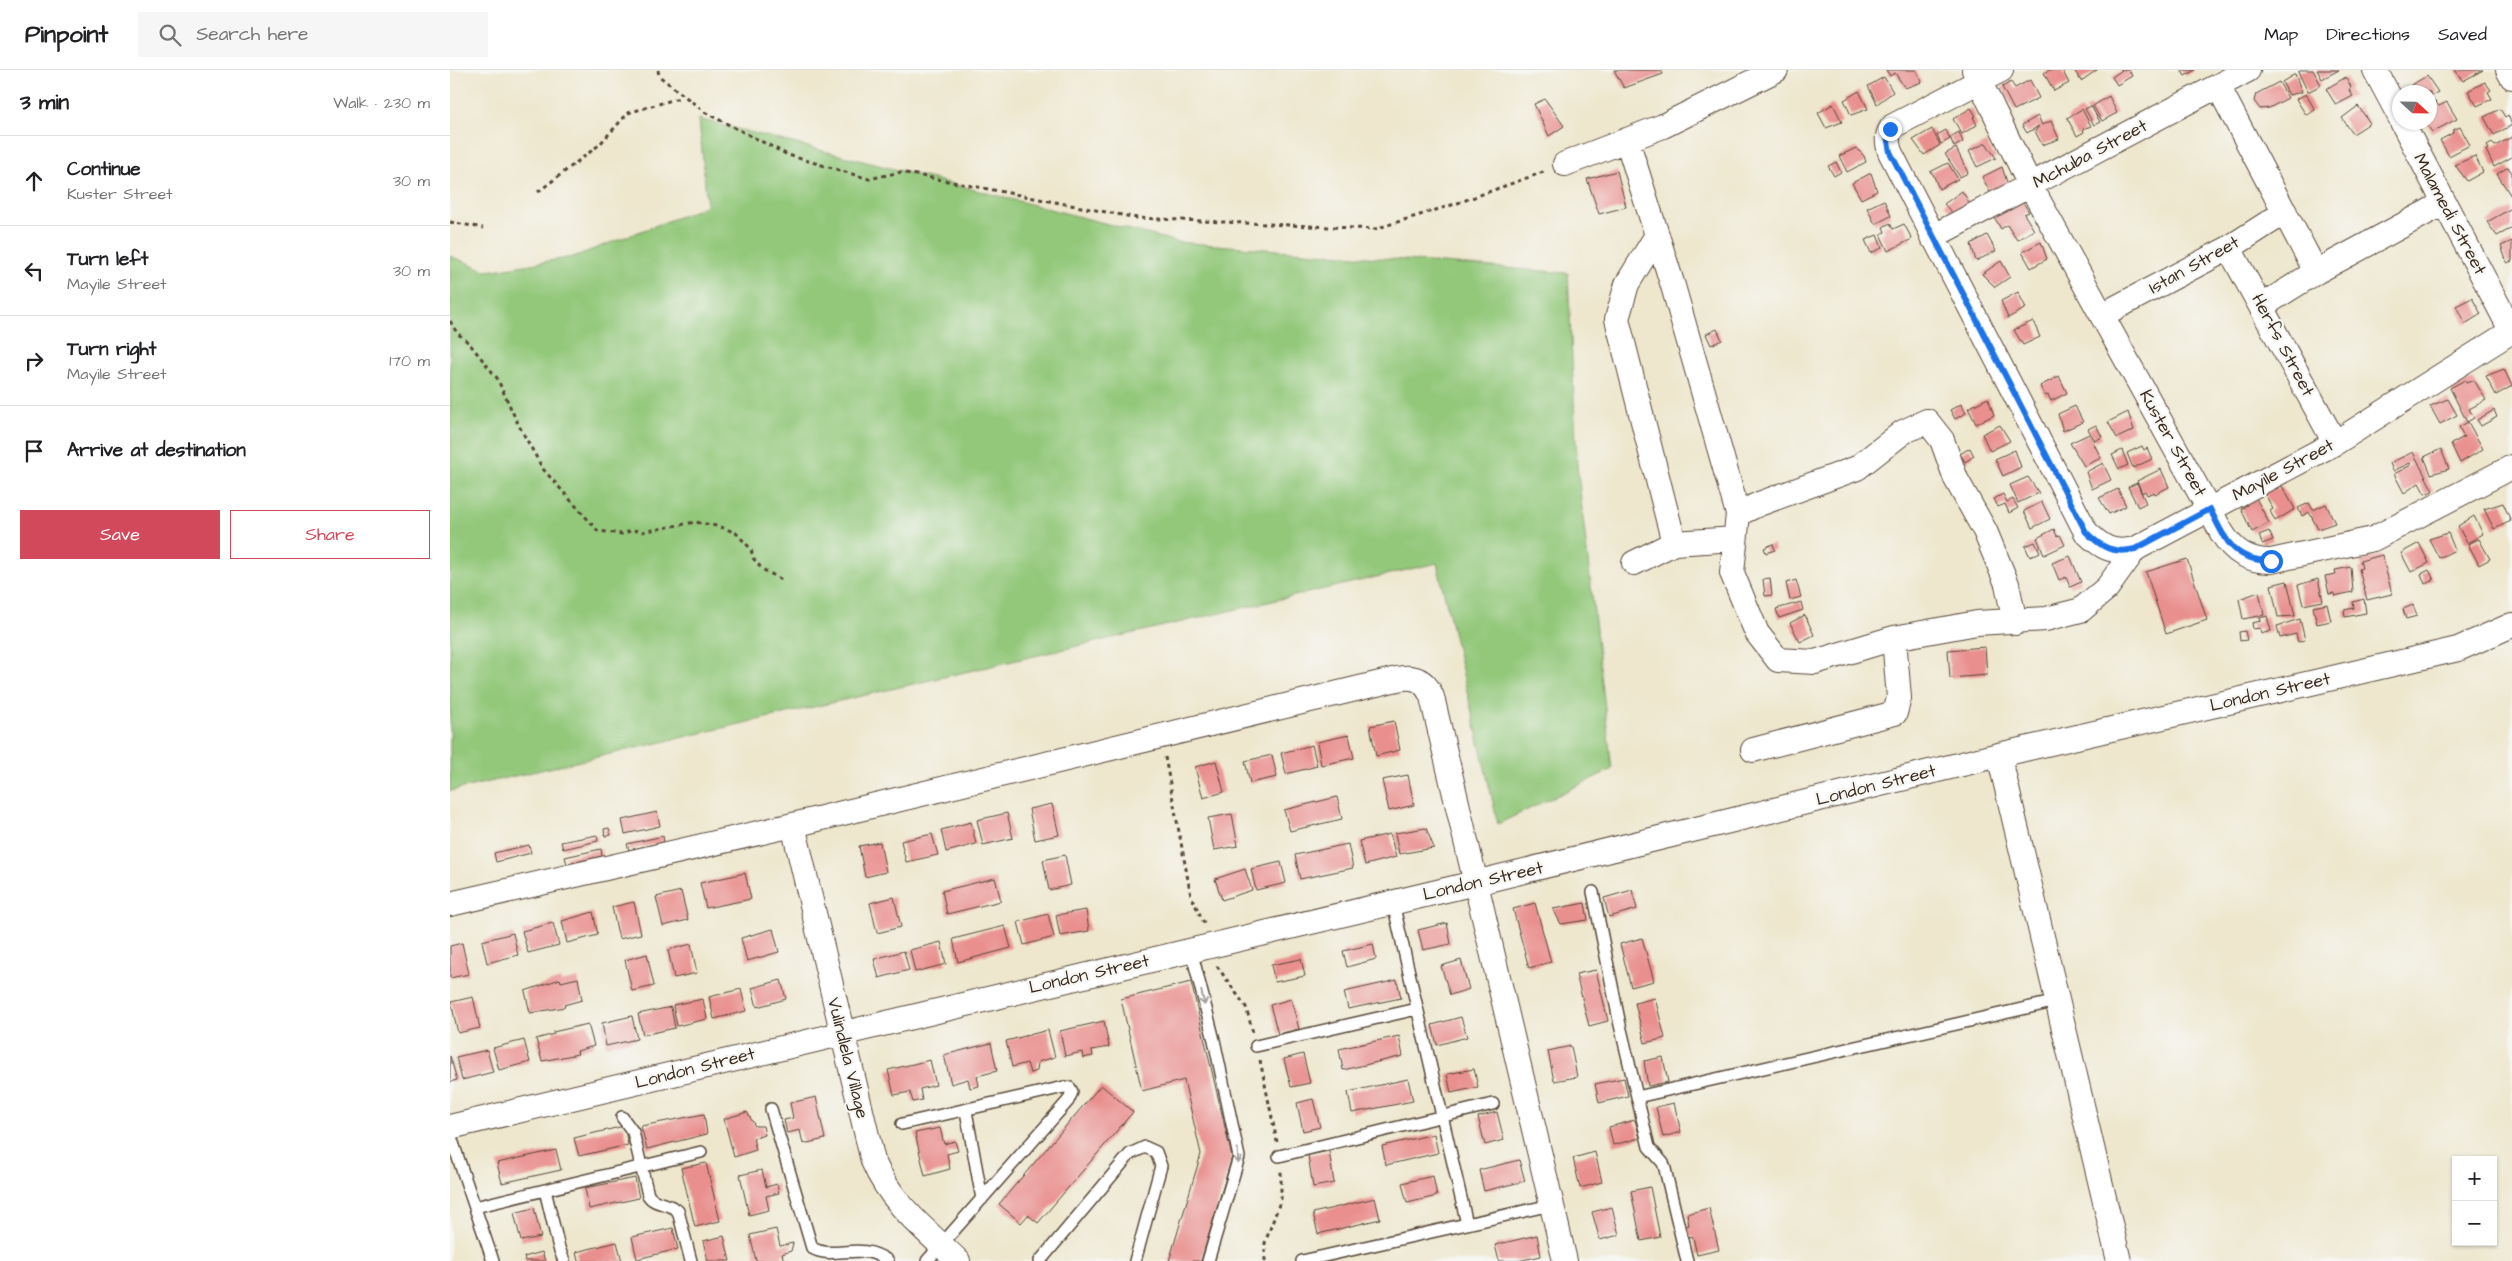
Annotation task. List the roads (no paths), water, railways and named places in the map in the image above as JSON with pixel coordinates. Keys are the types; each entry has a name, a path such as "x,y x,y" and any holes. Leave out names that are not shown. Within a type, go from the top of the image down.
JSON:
{"street":[{"path":"1565,164 1663,126 1776,70"},
{"path":"1976,76 2000,70"},
{"name":"Mchuba Street","path":"1932,237 2248,70"},
{"path":"2375,70 2392,102"},
{"path":"2508,70 2512,77"},
{"name":"Kuster Street","path":"1976,76 2030,186 2230,546 2242,555 2258,561 2271,561 2373,538 2512,467"},
{"name":"Mayile Street","path":"1976,76 1890,129 1887,136 1890,152 1932,237 2086,532 2098,544 2109,550 2122,552 2135,549 2335,443 2512,332"},
{"path":"2218,86 2316,272"},
{"name":"Malamedi Street","path":"2406,130 2512,332"},
{"path":"1627,140 1657,235 1738,514 1732,573 1758,633 1778,660 1816,662 1894,638 1977,623 2014,623 2046,620 2081,610 2107,588 2135,549"},
{"path":"2262,306 2316,272 2444,203"},
{"name":"Istan Street","path":"2102,315 2229,248 2285,212"},
{"path":"1657,235 1626,284 1617,319 1674,544"},
{"name":"Herfs Street","path":"2229,248 2335,443"},
{"path":"1738,514 1759,504 1857,468 1903,432 1927,421 1942,440 1956,479 1985,531 2007,584 2014,623"},
{"path":"1634,563 1674,544 1735,539"},
{"name":"London Street","path":"450,1127 841,1032 1475,883 1999,755 2458,649 2512,625"},
{"path":"1753,750 1895,712 1899,698 1894,638"},
{"path":"450,904 793,825 1397,679 1406,677 1420,680 1429,689 1432,696 1565,1261"},
{"path":"1999,755 2120,1261"},
{"name":"Vulindlela Village","path":"793,825 873,1161 881,1180 942,1256"}],"lane":[{"path":"1593,892 1620,1024 1649,1148 1663,1163 1687,1261"},
{"path":"1393,902 1467,1224"},
{"path":"1201,948 1214,1040 1239,1157 1208,1261"},
{"path":"1637,1097 2058,1001"},
{"path":"1256,1046 1417,1009"},
{"path":"902,1124 966,1111 1064,1087 1070,1088 1072,1092 1068,1101 982,1199 942,1256"},
{"path":"1279,1156 1492,1104"},
{"path":"771,1109 812,1248 822,1256 867,1251 874,1252 888,1261"},
{"path":"966,1111 982,1199"},
{"path":"622,1117 633,1132 645,1188 651,1200 670,1205 678,1211 691,1261"},
{"path":"450,1134 493,1261"},
{"path":"1040,1261 1130,1154 1145,1147 1156,1152 1160,1166 1135,1261"},
{"path":"475,1207 701,1152"},
{"path":"545,1190 564,1261"},
{"path":"1302,1261 1551,1205"}]}
